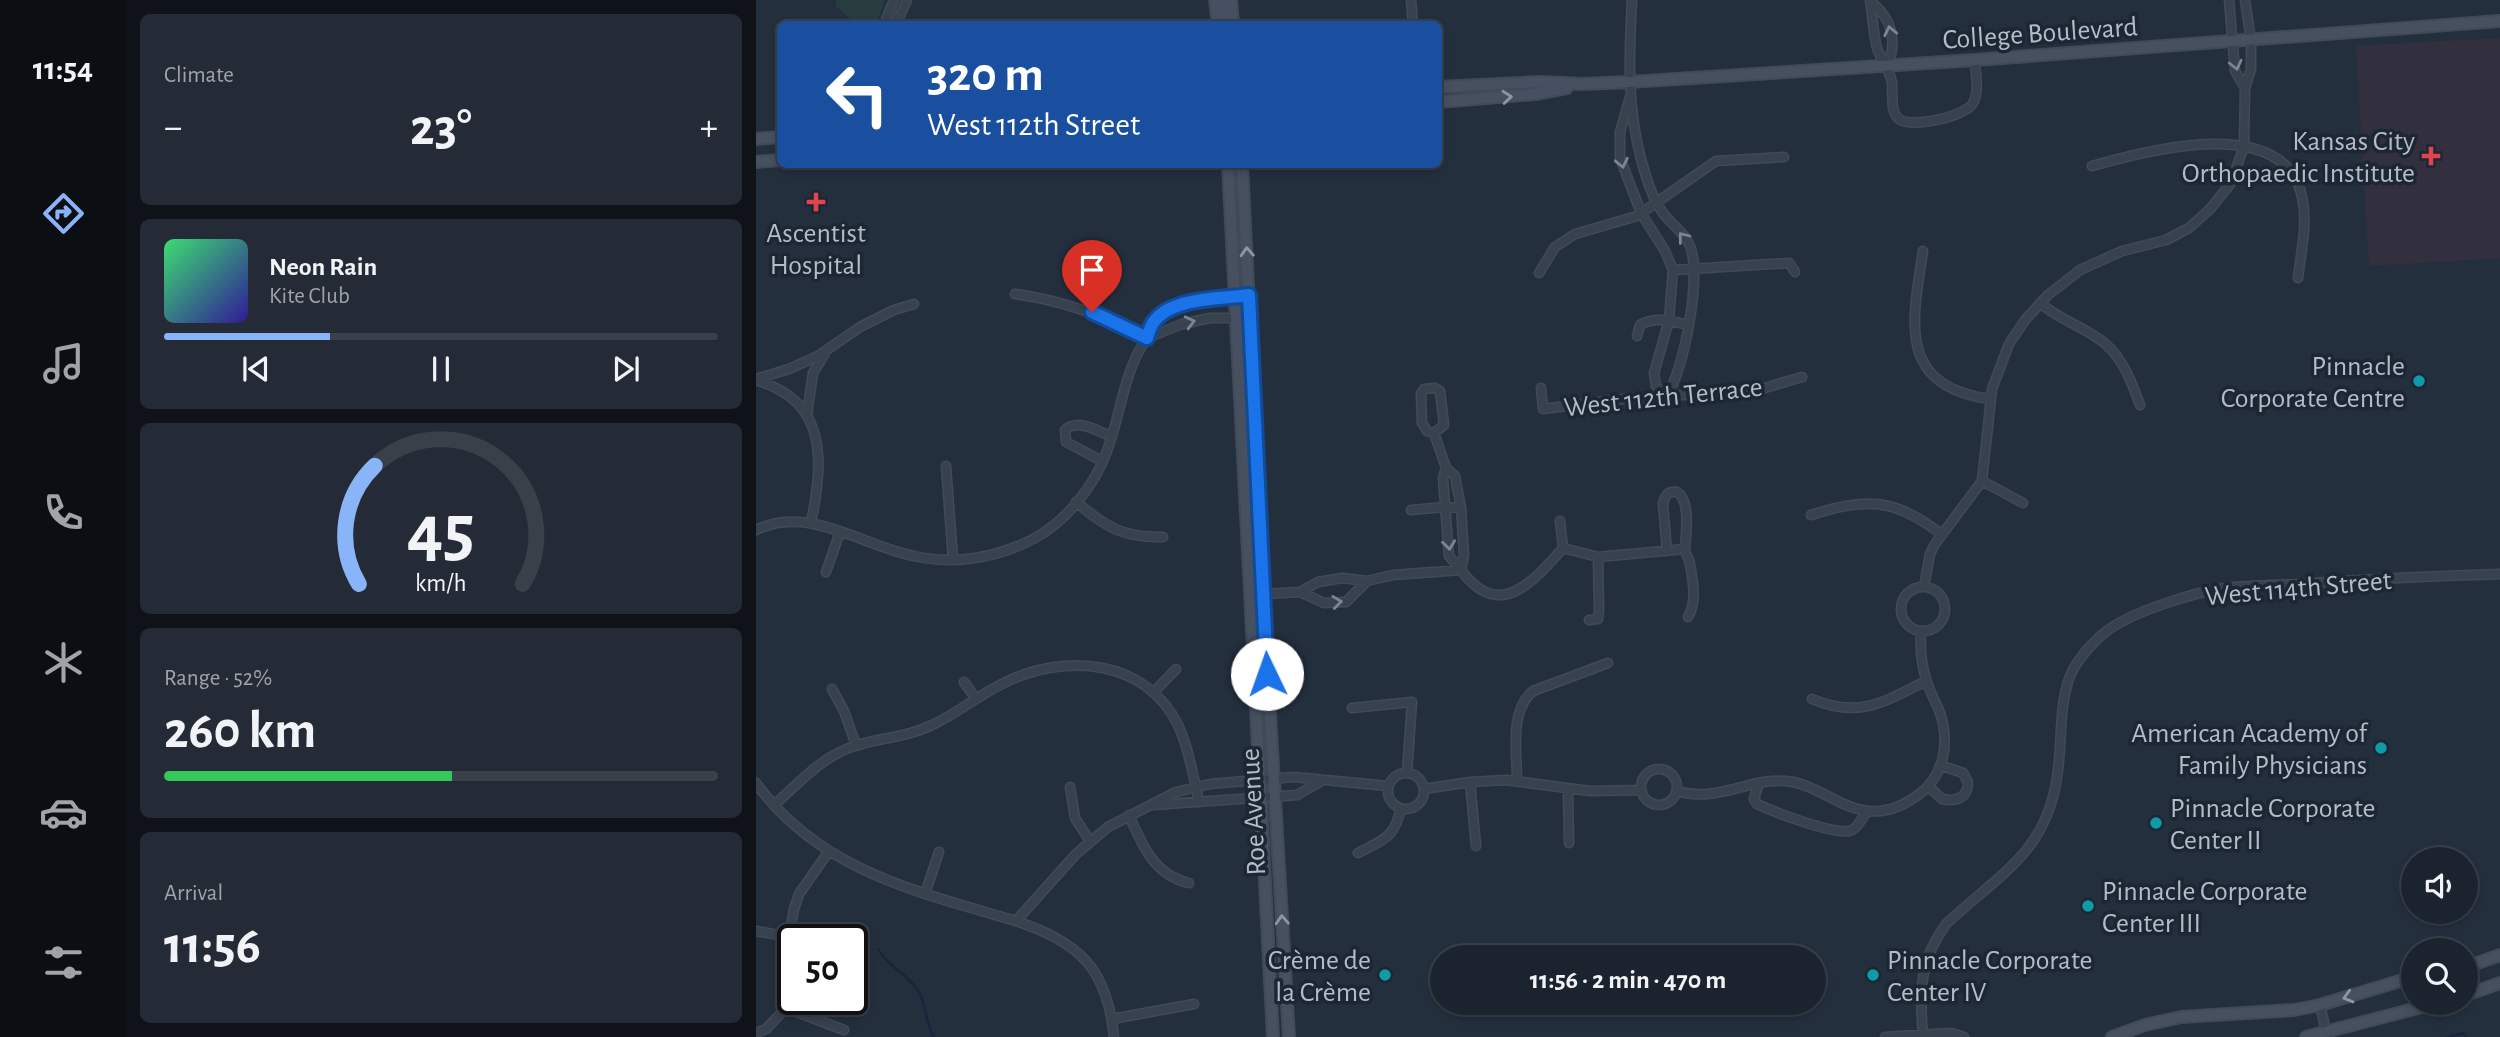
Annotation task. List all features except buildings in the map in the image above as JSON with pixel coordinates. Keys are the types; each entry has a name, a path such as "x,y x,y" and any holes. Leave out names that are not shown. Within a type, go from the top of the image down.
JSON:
{"main road":[{"path":"1215,0 1217,21"},
{"path":"1222,0 1224,13 1232,21"},
{"path":"1231,0 1233,21"},
{"name":"College Boulevard","path":"1442,87 1540,82 1629,82 1887,66 2500,21"},
{"name":"College Boulevard","path":"1442,102 1535,94 1583,84"},
{"path":"756,139 777,137"},
{"path":"756,162 777,160"},
{"name":"Roe Avenue","path":"1228,168 1273,1037"},
{"name":"Roe Avenue","path":"1242,168 1263,595 1289,1037"},
{"path":"2478,963 2500,955"},
{"path":"2112,1037 2145,1025 2181,1017 2294,1010 2320,1005 2401,981"},
{"path":"2478,991 2500,983"},
{"path":"2306,1037 2401,1012"}],"street":[{"path":"885,21 894,0"},
{"path":"897,21 907,0"},
{"path":"1411,0 1413,21"},
{"path":"1630,97 1620,132 1620,158 1641,213 1665,251 1673,270 1669,320 1654,373 1656,386 1667,396 1675,383 1688,325 1694,293 1694,269 1690,245 1657,202 1641,159 1629,82 1632,0"},
{"path":"2229,0 2235,71 2245,88"},
{"path":"1924,587 1930,554 1941,534 1982,481 1990,399 1998,369 2009,344 2025,320 2066,279 2080,270 2122,251 2166,240 2189,228 2210,209 2231,183 2244,146 2245,88 2251,69 2251,40 2245,0"},
{"path":"1873,1 1888,20 1894,51 1887,66"},
{"path":"1873,1 1878,52 1892,81 1894,110 1898,119 1909,124 1921,124 1968,111 1977,93 1975,60"},
{"path":"2092,166 2172,147 2244,146 2278,158 2300,188 2304,209 2298,278"},
{"path":"1539,273 1555,247 1575,234 1641,213 1716,161 1784,157"},
{"path":"1923,251 1913,328 1922,362 1941,383 1953,390 1990,399"},
{"path":"1673,270 1789,263 1795,272"},
{"path":"1015,294 1065,302 1110,319 1147,338 1182,324 1210,318 1251,317"},
{"path":"756,530 780,522 798,521 915,557 953,559 990,555 1035,538 1063,516 1095,477 1111,436 1131,365 1154,321 1167,310 1192,302 1249,295"},
{"path":"2040,303 2062,320 2104,343 2123,364 2140,405"},
{"path":"756,379 789,369 828,349 860,327 894,310 914,304"},
{"path":"1637,336 1637,328 1643,322 1669,320 1688,325"},
{"path":"807,415 813,373 828,349"},
{"name":"West 112th Terrace","path":"1541,388 1544,409 1758,390 1802,377"},
{"path":"756,379 779,388 795,400 807,415 816,442 818,462 818,489 811,523"},
{"path":"1435,388 1440,391 1444,425 1434,433 1427,431 1422,424 1420,394 1424,389 1435,388"},
{"path":"1102,461 1066,442 1065,430 1070,425 1081,425 1111,436"},
{"path":"1434,433 1446,468 1455,476 1461,508 1464,555 1461,570"},
{"path":"946,467 953,559"},
{"path":"1446,468 1443,478 1449,556 1481,590 1500,595 1512,593 1531,584 1563,548 1560,521"},
{"path":"1982,481 2023,503"},
{"path":"1667,551 1663,504 1664,497 1672,491 1682,495 1684,500 1688,542 1685,549 1690,566 1693,608 1688,617"},
{"path":"1076,502 1105,525 1127,535 1163,537"},
{"path":"1811,515 1853,503 1883,504 1916,515 1941,534"},
{"path":"1411,510 1461,508"},
{"path":"825,572 840,532"},
{"path":"1563,548 1598,556 1685,549"},
{"path":"1589,620 1598,619 1598,556"},
{"path":"1300,593 1318,582 1342,578 1367,581 1393,575 1461,570"},
{"name":"West 114th Street","path":"1923,1034 1920,1003 1922,972 1940,933 1962,909 2028,850 2041,829 2057,779 2062,710 2070,675 2090,648 2110,628 2142,613 2198,594 2226,588 2500,574"},
{"path":"1249,595 1300,593 1324,603 1346,602 1367,581"},
{"path":"1924,587 1939,594 1945,607 1941,622 1936,627 1921,631 1909,626 1904,620 1901,607 1906,595 1912,590 1924,587"},
{"path":"1677,791 1688,794 1713,793 1772,781 1797,783 1840,803 1867,811 1885,811 1916,797 1936,775 1945,747 1940,713 1926,681 1921,631"},
{"path":"1517,780 1518,719 1521,705 1527,696 1533,691 1608,663"},
{"path":"774,805 822,762 856,745 917,732 1007,681 1030,672 1062,665 1104,667 1136,680 1154,692 1177,723 1189,756 1199,802"},
{"path":"1154,692 1176,669"},
{"path":"1812,699 1837,708 1855,709 1882,703 1926,681"},
{"path":"964,682 976,699"},
{"path":"832,690 844,711 856,745"},
{"path":"1352,708 1412,702 1407,773"},
{"path":"1928,786 1942,799 1950,801 1965,795 1968,782 1963,773 1940,765"},
{"path":"1664,769 1674,776 1677,791 1668,802 1657,805 1647,800 1641,790 1641,784 1647,773 1664,769"},
{"path":"1407,773 1418,778 1424,789 1417,805 1409,809 1401,808 1389,798 1388,786 1395,777 1407,773"},
{"path":"1016,921 1090,841 1129,815 1176,792 1195,787 1273,778 1311,777 1388,786"},
{"path":"1150,805 1297,795 1323,780"},
{"path":"1424,789 1470,782 1517,780 1602,792 1641,790"},
{"path":"1470,782 1476,846"},
{"path":"756,783 796,827 854,867 925,894 1054,935 1074,949 1087,962 1102,985 1114,1037"},
{"path":"1759,783 1754,799 1757,804 1811,823 1848,831 1855,828 1867,811"},
{"path":"1070,787 1075,818 1090,841"},
{"path":"1568,789 1569,843"},
{"path":"1359,853 1392,833 1401,808"},
{"path":"1129,815 1142,845 1159,868 1168,875 1189,883"},
{"path":"792,924 799,894 829,851"},
{"path":"925,894 939,852"},
{"path":"756,931 777,935"},
{"path":"1112,1019 1194,1004"},
{"path":"2320,1005 2326,1031"},
{"path":"756,1033 766,1029 779,1015"},
{"path":"804,1015 844,1030"},
{"path":"1885,1037 1951,1033 1964,1037"}],"shaded area":[{"name":"Kansas City Orthopaedic Institute","path":"2500,38 2500,258 2369,266 2356,46"}],"green space":[{"path":"836,0 885,0 877,21 853,21 836,6"}],"waterway":[{"path":"878,949 887,961 916,987 934,1037"},
{"path":"2448,1037 2463,1033 2466,1037"}],"place":[{"name":"Kansas City Orthopaedic Institute","path":"2431,156"},
{"name":"Ascentist Hospital","path":"816,202"},
{"name":"Pinnacle Corporate Centre","path":"2419,381"},
{"name":"American Academy of Family Physicians","path":"2381,748"},
{"name":"Pinnacle Corporate Center II","path":"2156,823"},
{"name":"Pinnacle Corporate Center III","path":"2088,906"},
{"name":"Crème de la Crème","path":"1385,975"},
{"name":"Pinnacle Corporate Center IV","path":"1873,975"}],"route":[{"path":"1092,312 1147,338 1154,321 1167,310 1205,299 1249,295 1267,674"}]}
